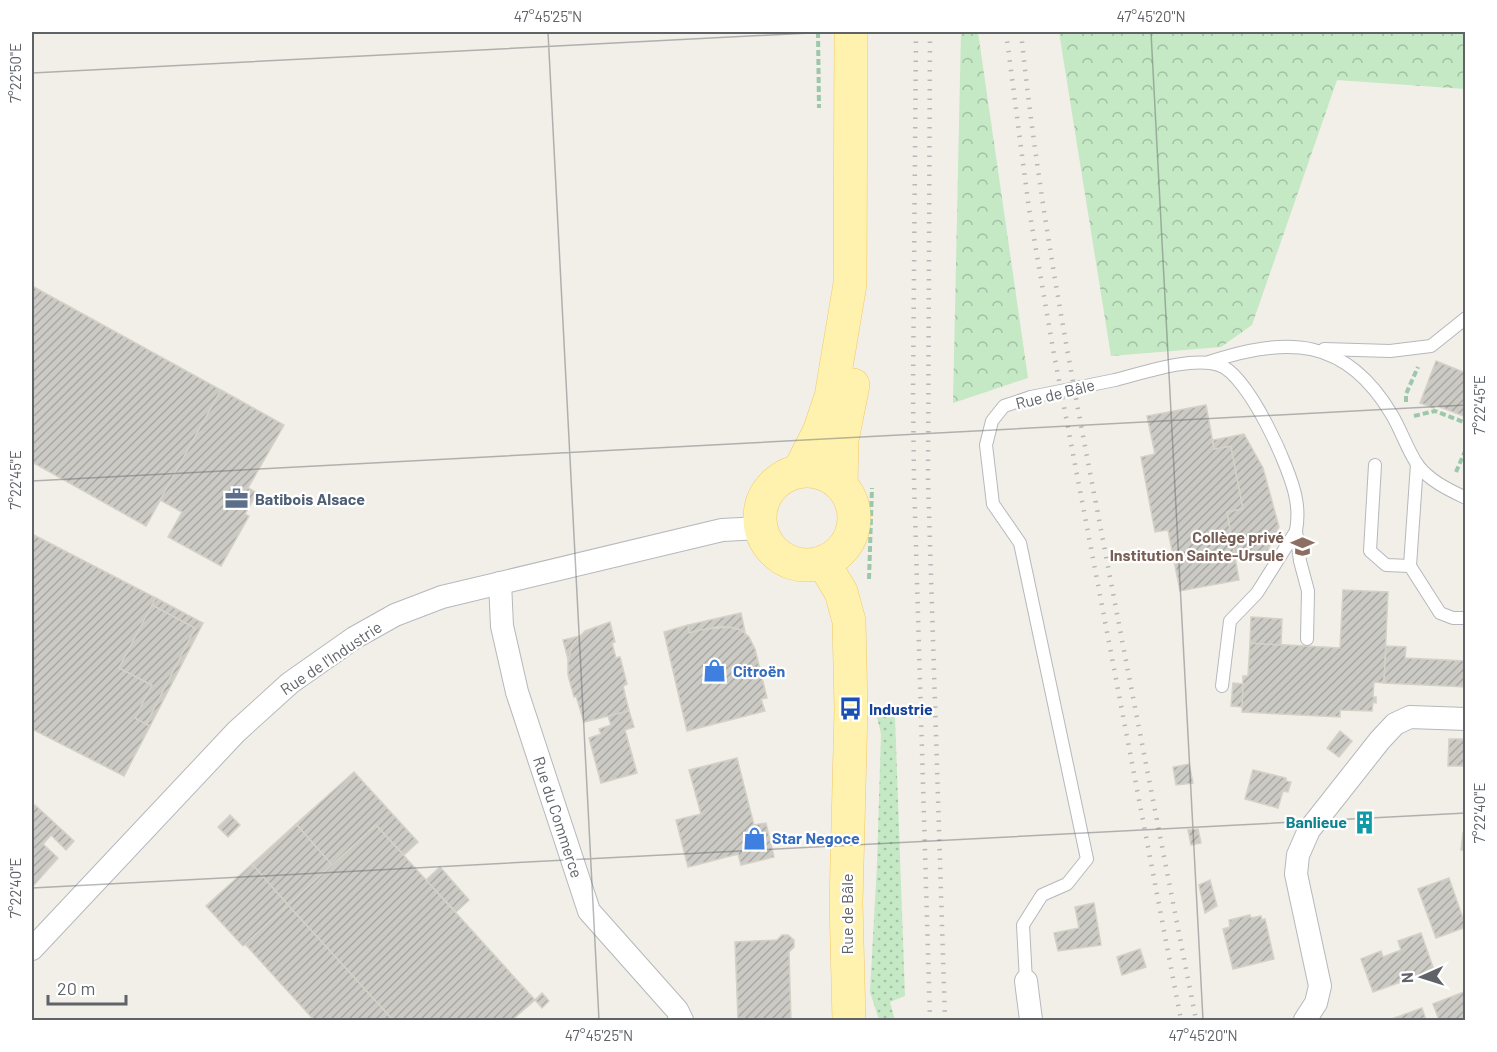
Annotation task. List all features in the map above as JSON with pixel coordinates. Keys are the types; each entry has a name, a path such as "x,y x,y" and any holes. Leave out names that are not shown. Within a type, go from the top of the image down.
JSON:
{"main road":[{"path":"800,471 819,432 831,397 850,285 851,32"},
{"path":"841,484 842,440 852,396 857,356 855,312 850,285"},
{"path":"800,471 814,471 841,484 854,512 853,528 847,543 823,562 807,565 792,562 778,554 767,542 761,528 760,512 764,498 773,485 785,476 800,471"},
{"name":"Rue de Bâle","path":"823,562 841,592 849,621 851,709 846,903 849,1020"}],"street":[{"name":"Rue de l'Industrie","path":"32,949 236,732 290,683 354,638 395,615 442,597 722,530 761,528"},
{"name":"Rue du Commerce","path":"500,583 502,626 517,692 589,911 677,1010 682,1020"},
{"path":"1305,1020 1317,1003 1320,986 1296,874 1298,855 1306,837 1380,740 1395,724 1410,717 1424,716 1466,719"},
{"name":"Rue de Bâle","path":"1026,981 1031,1020"}],"lane":[{"path":"1205,363 1240,351 1272,346 1390,351 1431,346 1466,318"},
{"path":"1314,349 1333,356 1364,377 1379,395 1417,464 1427,475 1466,498"},
{"name":"Rue de Bâle","path":"1026,981 1023,925 1042,895 1067,884 1087,859 1020,543 993,504 986,445 992,421 1004,406 1031,397 1184,364 1220,365 1233,374 1264,419 1285,462 1296,498 1299,519 1296,531 1300,561 1308,591 1307,639"},
{"path":"1417,464 1410,566 1440,613 1453,618 1466,618"},
{"path":"1375,465 1370,551 1386,565 1410,566"},
{"path":"1222,686 1230,621 1257,593 1296,531"}],"path":[{"path":"818,32 819,115"},
{"path":"1405,441 1411,435 1406,394 1431,346"},
{"path":"1408,418 1435,411 1466,423"},
{"path":"1448,489 1466,449"}],"green space":[{"path":"961,32 978,32 1028,378 953,403"},
{"path":"1059,32 1465,32 1465,89 1337,80 1252,325 1221,347 1111,356"},
{"path":"877,717 895,717 905,996 890,1002 895,1020 879,1020 870,992 881,734"}],"building":[{"path":"32,286 221,390 146,526 32,462"},
{"path":"1436,361 1466,373 1466,417 1435,405 1434,408 1420,403"},
{"path":"221,390 284,425 248,488 257,493 245,514 249,516 221,566 168,537 182,512 160,500"},
{"path":"1206,405 1214,449 1231,446 1243,509 1227,512 1239,580 1180,591 1168,530 1155,532 1141,457 1155,454 1147,416"},
{"path":"1244,434 1263,468 1279,527 1267,552 1235,557 1227,512 1243,509 1231,446 1214,449 1213,440"},
{"path":"32,534 156,598 119,668 152,685 135,718 150,726 124,776 32,729"},
{"path":"1343,590 1388,592 1384,683 1374,682 1373,697 1376,697 1376,703 1373,702 1372,711 1340,710 1340,717 1242,712 1243,676 1248,676 1250,643 1340,648"},
{"path":"156,598 203,623 150,726 146,724 195,628 152,605"},
{"path":"152,605 195,628 146,724 135,718 152,685 119,668"},
{"path":"741,613 745,632 720,626 689,633 688,625"},
{"path":"1251,617 1282,619 1281,645 1250,643"},
{"path":"610,622 616,658 620,657 627,684 623,686 629,711 584,722 568,675 568,659 573,644 585,631"},
{"path":"688,625 689,633 728,627 741,630 749,637 755,649 767,698 761,699 765,711 687,731 664,632"},
{"path":"580,636 573,644 568,659 563,640"},
{"path":"1386,646 1406,647 1405,658 1466,661 1466,687 1384,683"},
{"path":"1233,683 1243,684 1242,707 1231,706"},
{"path":"629,711 634,727 625,730 637,773 601,783 589,738 601,734 599,729 611,725 608,716"},
{"path":"1340,731 1352,741 1339,757 1327,748"},
{"path":"1449,739 1466,739 1466,766 1448,766"},
{"path":"737,758 754,825 766,823 774,857 741,865 738,854 688,867 676,820 701,814 689,770"},
{"path":"1189,764 1193,783 1176,785 1173,767"},
{"path":"1253,770 1286,778 1286,781 1291,782 1288,792 1283,791 1278,808 1245,799"},
{"path":"354,772 418,842 404,855 376,825 332,865 296,824"},
{"path":"35,805 74,841 66,850 51,835 43,844 58,858 32,887 32,809"},
{"path":"230,815 240,825 228,837 218,827"},
{"name":"Banlieue","path":"1372,815 1372,828 1357,829 1357,816"},
{"path":"296,824 332,865 288,905 252,864"},
{"path":"376,825 535,1000 512,1020 393,1020 288,905"},
{"path":"1198,829 1201,843 1191,845 1188,830"},
{"path":"1463,833 1466,833 1466,850 1461,850"},
{"path":"252,864 288,905 243,946 206,906"},
{"path":"440,867 469,900 456,912 426,880"},
{"path":"1449,878 1466,927 1436,938 1418,889"},
{"path":"1210,880 1217,906 1205,913 1199,885"},
{"path":"1094,903 1101,945 1058,951 1054,933 1079,928 1075,907"},
{"path":"288,905 393,1020 314,1020 245,944"},
{"path":"1250,915 1251,918 1261,916 1262,920 1265,919 1274,959 1233,969 1223,929 1230,927 1229,920"},
{"path":"1421,933 1434,970 1373,992 1361,959 1381,951 1383,957 1401,950 1398,941"},
{"path":"782,935 788,935 794,940 794,947 789,952 791,1020 738,1020 735,942 777,940"},
{"path":"1140,949 1146,967 1122,975 1117,957"},
{"path":"1466,991 1466,1020 1439,1020 1433,1004"},
{"path":"542,993 549,1001 542,1008 535,1000"},
{"path":"1422,1008 1426,1020 1389,1020"}],"railway":[{"path":"916,32 914,480 930,1020"},
{"path":"930,32 928,481 945,1020"},
{"path":"1006,32 1029,209 1053,349 1181,1020"},
{"path":"1021,32 1036,157 1066,344 1196,1020"}],"place":[{"name":"Batibois Alsace","path":"237,499"},
{"name":"Collège privé Institution Sainte-Ursule","path":"1302,546"},
{"name":"Citroën","path":"715,671"},
{"name":"Industrie","path":"851,709"},
{"name":"Banlieue","path":"1365,822"},
{"name":"Star Negoce","path":"754,838"}]}
